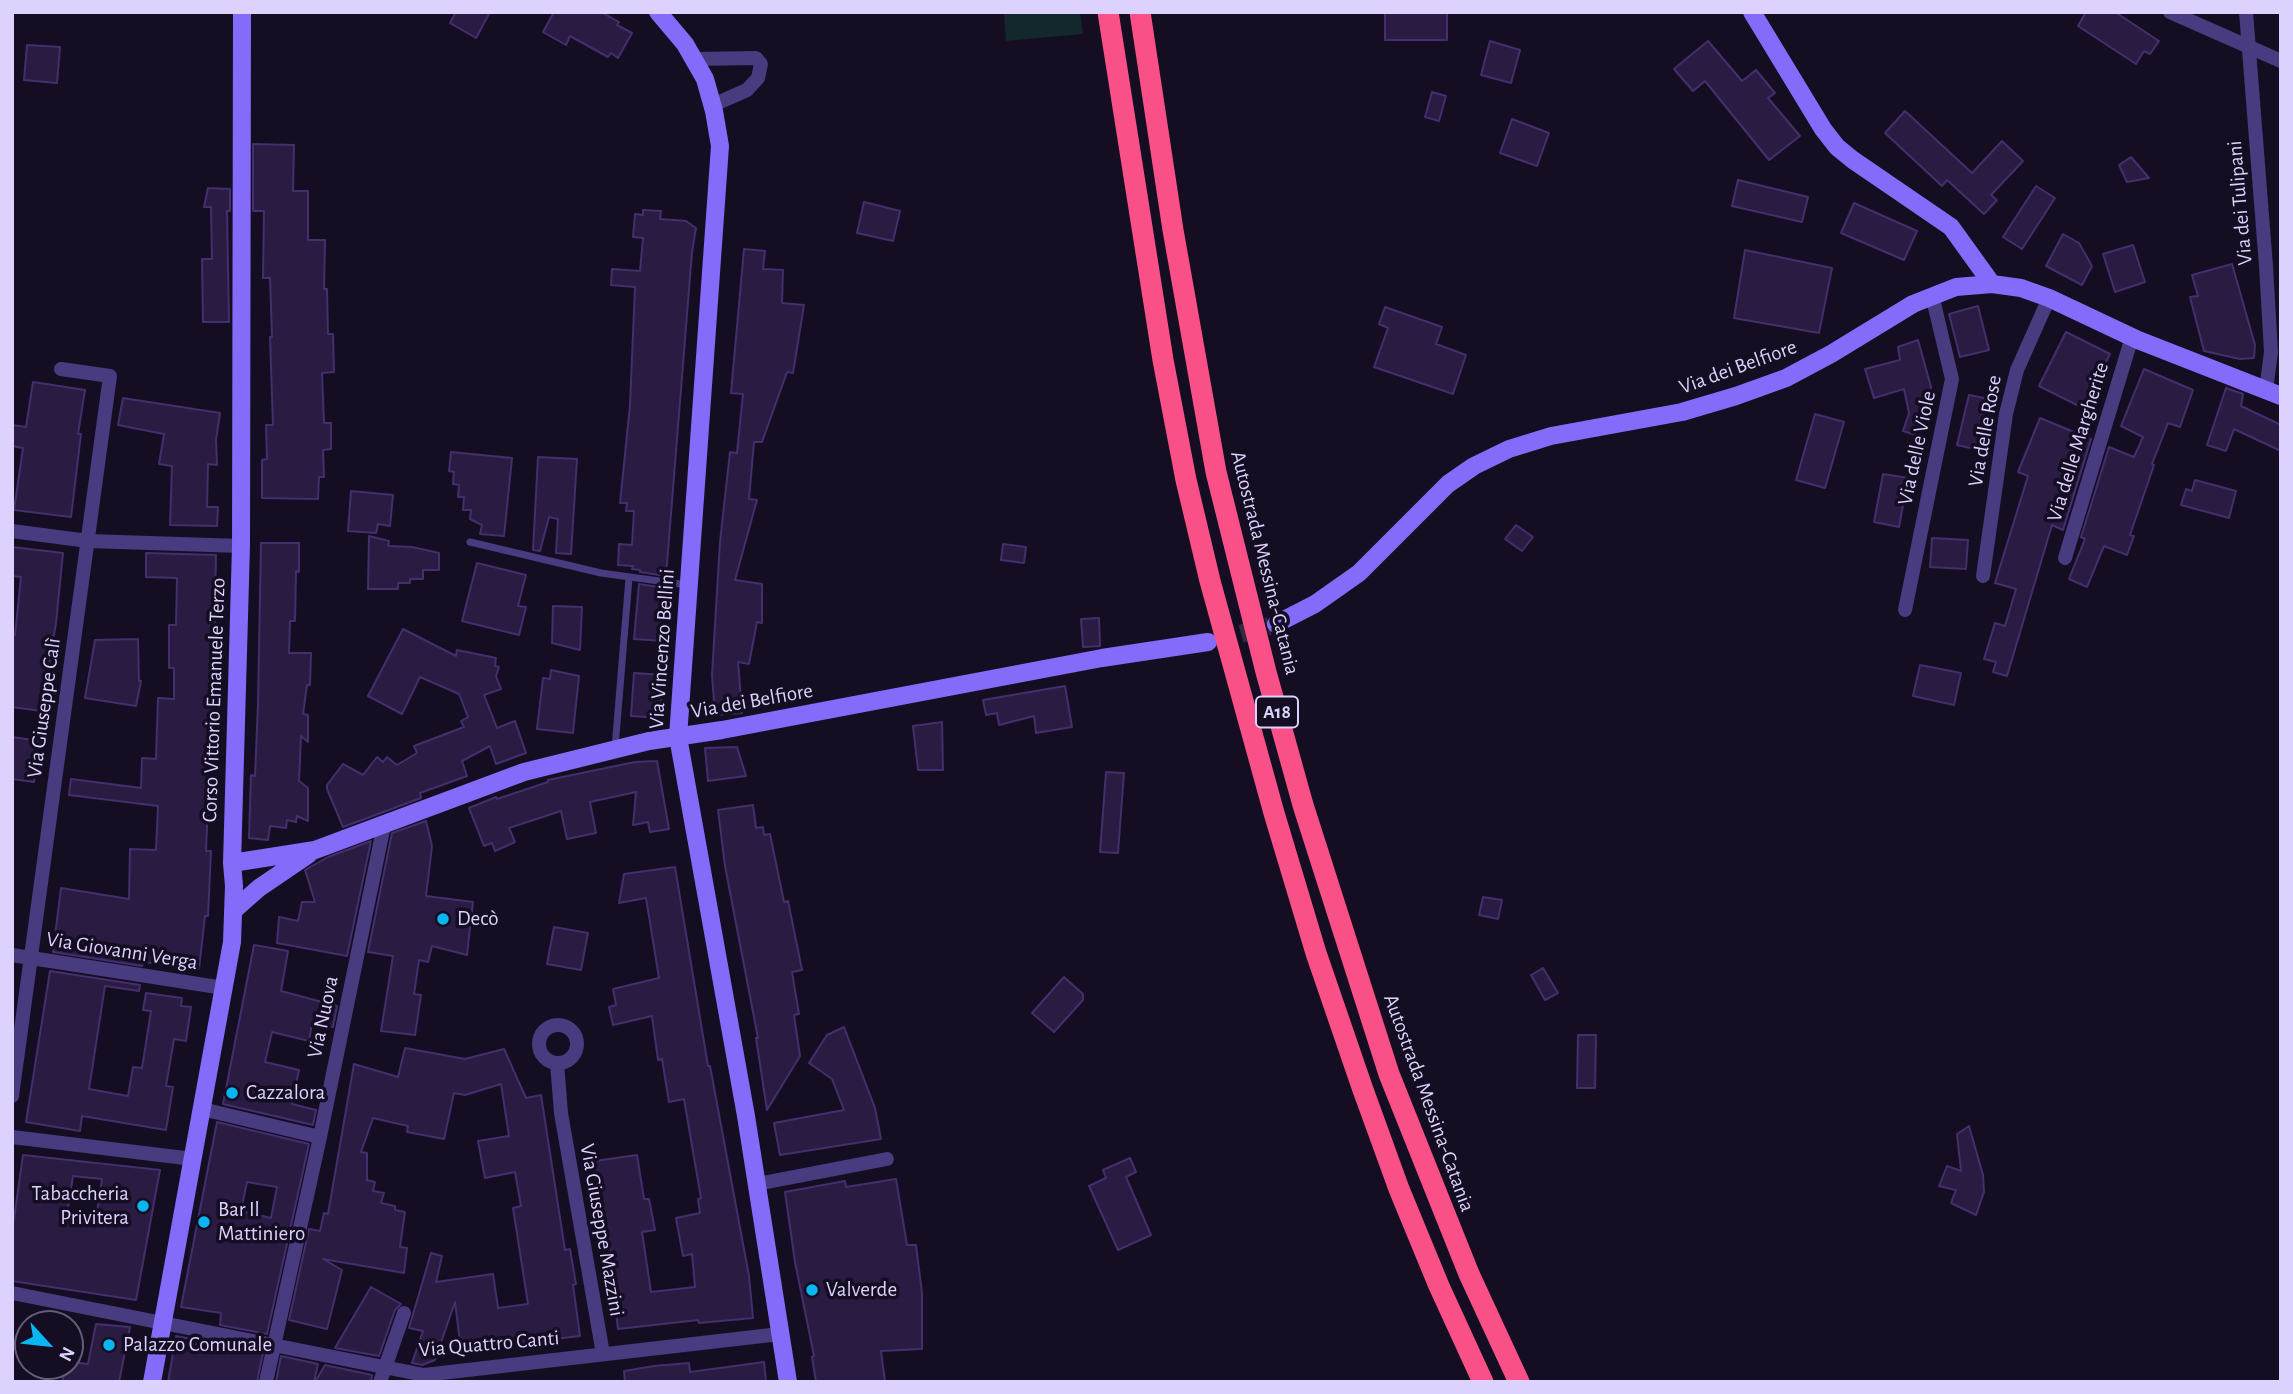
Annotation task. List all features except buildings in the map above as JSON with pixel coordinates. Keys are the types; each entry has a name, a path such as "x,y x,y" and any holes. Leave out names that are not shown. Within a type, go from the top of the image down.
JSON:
{"highway":[{"name":"A18","path":"1108,12 1163,360 1186,480 1213,594 1312,940 1362,1087 1399,1189 1483,1382"},
{"name":"Autostrada Messina-Catania","path":"1140,12 1173,230 1216,472 1266,672 1303,805 1389,1074 1469,1274 1519,1382"}],"street":[{"name":"Corso Vittorio Emanuele Terzo","path":"152,1382 232,942 241,546 242,12"},
{"path":"1752,12 1823,130 1837,147 1951,227 1992,284"},
{"path":"2170,12 2281,61"},
{"name":"Via dei Tulipani","path":"2246,12 2273,393"},
{"name":"Via Vincenzo Bellini","path":"667,16 705,79 713,105 720,146 678,737 757,1184 788,1382"},
{"path":"695,59 755,58 761,64 758,78 747,90 713,105"},
{"name":"Via dei Belfiore","path":"1276,624 1315,604 1359,573 1448,484 1509,449 1551,436 1682,412 1786,378 1913,304 1956,287 1992,284 2021,288 2049,298 2132,337 2273,393"},
{"name":"Via delle Viole","path":"1905,610 1952,379 1933,295"},
{"name":"Via delle Rose","path":"1983,576 2006,414 2017,370 2049,298"},
{"name":"Via delle Margherite","path":"2064,558 2132,337"},
{"name":"Via Giuseppe Calì","path":"12,1096 110,376 61,369"},
{"path":"12,531 88,541 241,546"},
{"name":"Via dei Belfiore","path":"315,849 524,772 615,749 1102,658 1208,642"},
{"name":"Via Nuova","path":"265,1382 320,1137 384,825"},
{"path":"232,863 315,849"},
{"path":"234,910 315,849"},
{"name":"Via Giovanni Verga","path":"12,956 225,988"},
{"name":"Via Giuseppe Mazzini","path":"557,1063 561,1113 603,1354"},
{"path":"202,1109 320,1137"},
{"path":"12,1137 193,1159"},
{"path":"757,1184 887,1159"},
{"name":"Via Quattro Canti","path":"12,1293 424,1375 780,1334"},
{"path":"380,1382 404,1313"}],"lane":[{"path":"470,542 629,578 689,585"},
{"path":"615,749 629,578"}],"green space":[{"path":"1004,12 1080,12 1083,34 1006,41"}],"tunnel":[{"path":"1215,641 1269,626"}],"place":[{"name":"Decò","path":"443,919"},
{"name":"Cazzalora","path":"232,1093"},
{"name":"Tabaccheria Privitera","path":"143,1206"},
{"name":"Bar Il Mattiniero","path":"204,1222"},
{"name":"Valverde","path":"812,1290"},
{"name":"Palazzo Comunale","path":"109,1345"}]}
